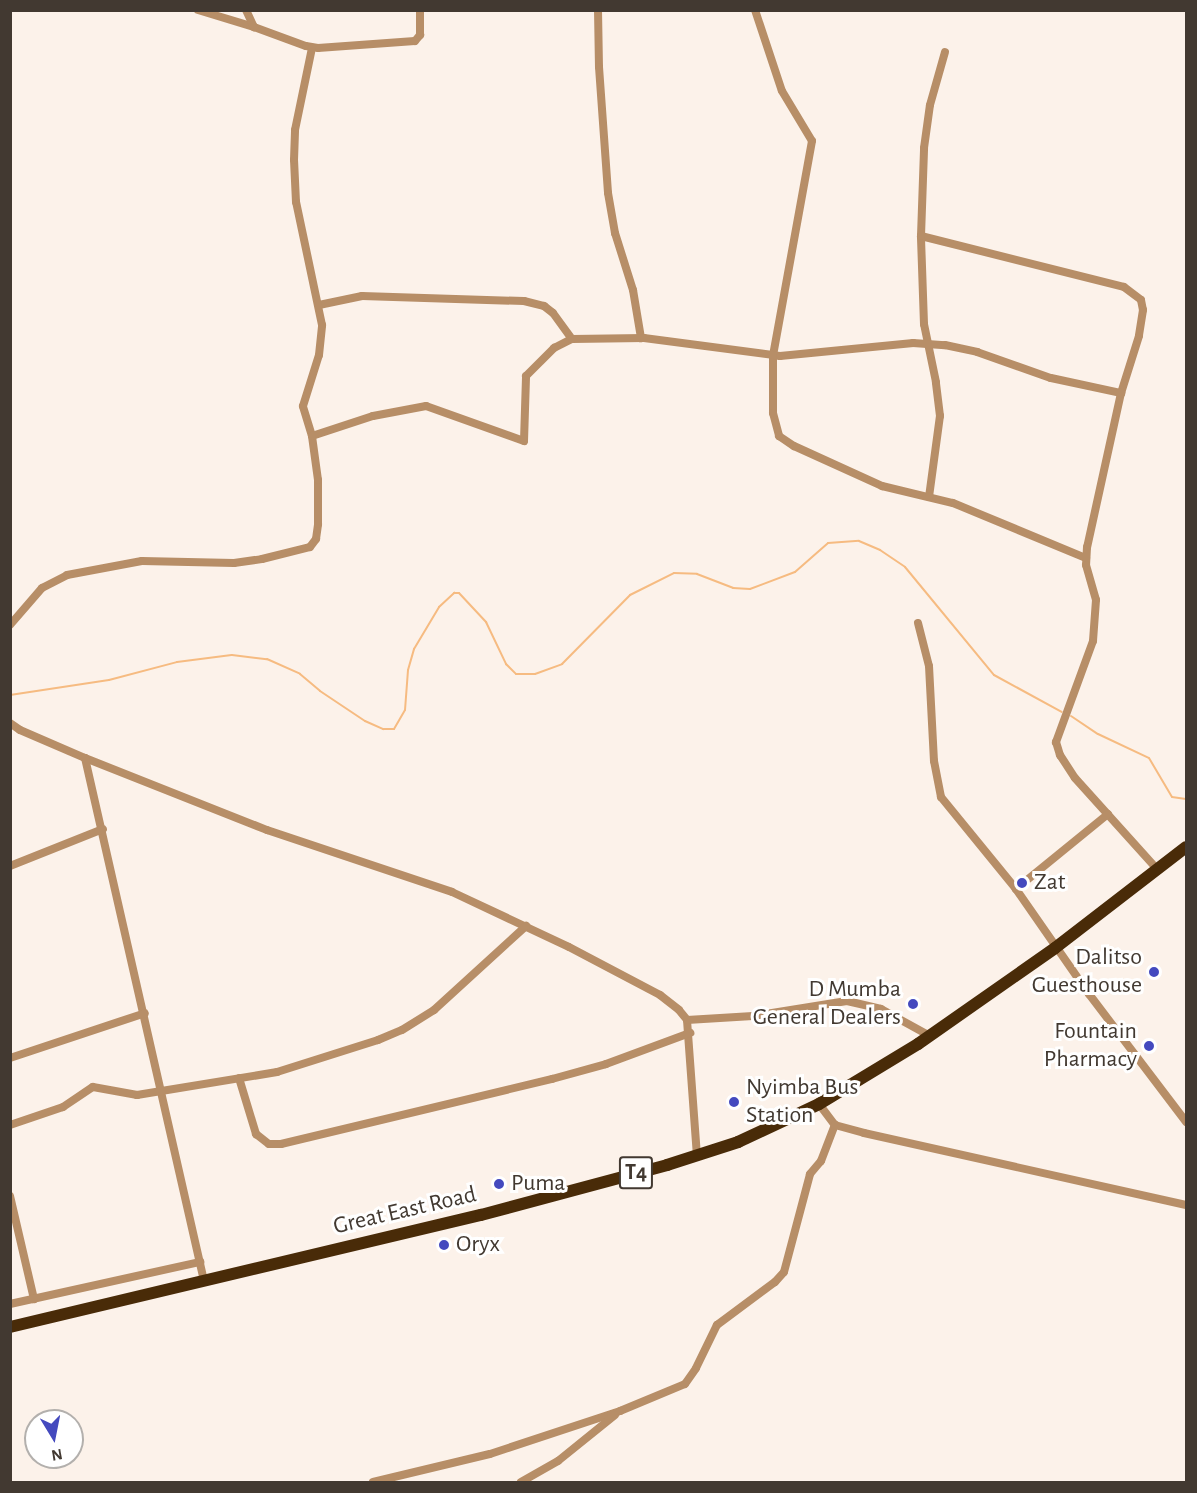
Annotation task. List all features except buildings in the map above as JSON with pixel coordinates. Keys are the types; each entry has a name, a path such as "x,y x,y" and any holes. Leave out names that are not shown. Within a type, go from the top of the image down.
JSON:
{"highway":[{"name":"Great East Road","path":"10,1327 481,1215 738,1142 819,1104 930,1036 1055,948 1186,847"}],"street":[{"path":"198,10 312,48 415,41 420,35 420,10"},
{"path":"246,10 254,27"},
{"path":"598,10 608,193 615,233 633,290 641,338"},
{"path":"755,10 782,91 813,141 772,355 773,414 776,431 783,440 882,486 929,496 995,519 1086,558"},
{"path":"10,625 42,588 67,575 142,561 243,562 310,547 316,539 318,480 312,436 303,406 319,355 321,325 319,305 296,202 294,160 295,130 312,48"},
{"path":"929,496 940,416 936,382 926,343 921,236 925,135 945,52"},
{"path":"921,236 1124,287 1133,292 1142,306 1142,321 1121,393 1086,558 1096,600 1093,641 1056,742 1060,755 1075,778 1157,869"},
{"path":"319,305 362,296 524,301 544,306 553,313 572,339"},
{"path":"312,436 373,416 426,406 524,441 526,376 554,348 572,339 641,338 772,355 801,355 926,343 966,349 1051,378 1121,393"},
{"path":"918,622 929,666 934,761 941,797 1016,889 1055,948 1186,1122"},
{"path":"10,723 20,730 85,758 267,830 417,879 526,926 646,987 673,1005 687,1020 690,1033 697,1155"},
{"path":"85,758 145,1013 204,1281"},
{"path":"1016,889 1108,814"},
{"path":"10,866 103,829"},
{"path":"10,1125 63,1107 93,1087 103,1087 127,1095 277,1072 319,1060 402,1030 452,996 526,926"},
{"path":"687,1020 753,1016 847,1000 881,1009 930,1036"},
{"path":"10,1058 145,1013"},
{"path":"239,1078 256,1134 274,1145 552,1079 606,1064 690,1033"},
{"path":"819,1104 835,1125 1186,1205"},
{"path":"373,1482 490,1454 620,1411 685,1384 696,1368 717,1324 782,1275 810,1174 821,1161 835,1125"},
{"path":"10,1196 34,1299"},
{"path":"10,1305 175,1270 200,1262"},
{"path":"521,1482 558,1461 620,1411"}],"waterway":[{"path":"10,695 109,680 177,662 232,655 267,659 300,674 320,691 365,721 383,729 394,729 405,710 408,670 414,649 439,607 454,593 459,593 486,622 506,664 516,674 535,674 562,664 630,595 674,573 697,574 733,588 750,589 795,572 828,543 859,541 880,550 905,567 994,675 1062,712"},
{"path":"1071,716 1098,734 1149,758 1172,797 1186,799"}],"place":[{"name":"Zat","path":"1022,883"},
{"name":"Dalitso Guesthouse","path":"1154,972"},
{"name":"D Mumba General Dealers","path":"913,1004"},
{"name":"Fountain Pharmacy","path":"1149,1046"},
{"name":"Nyimba Bus Station","path":"734,1102"},
{"name":"Puma","path":"499,1184"},
{"name":"Oryx","path":"444,1245"}]}
